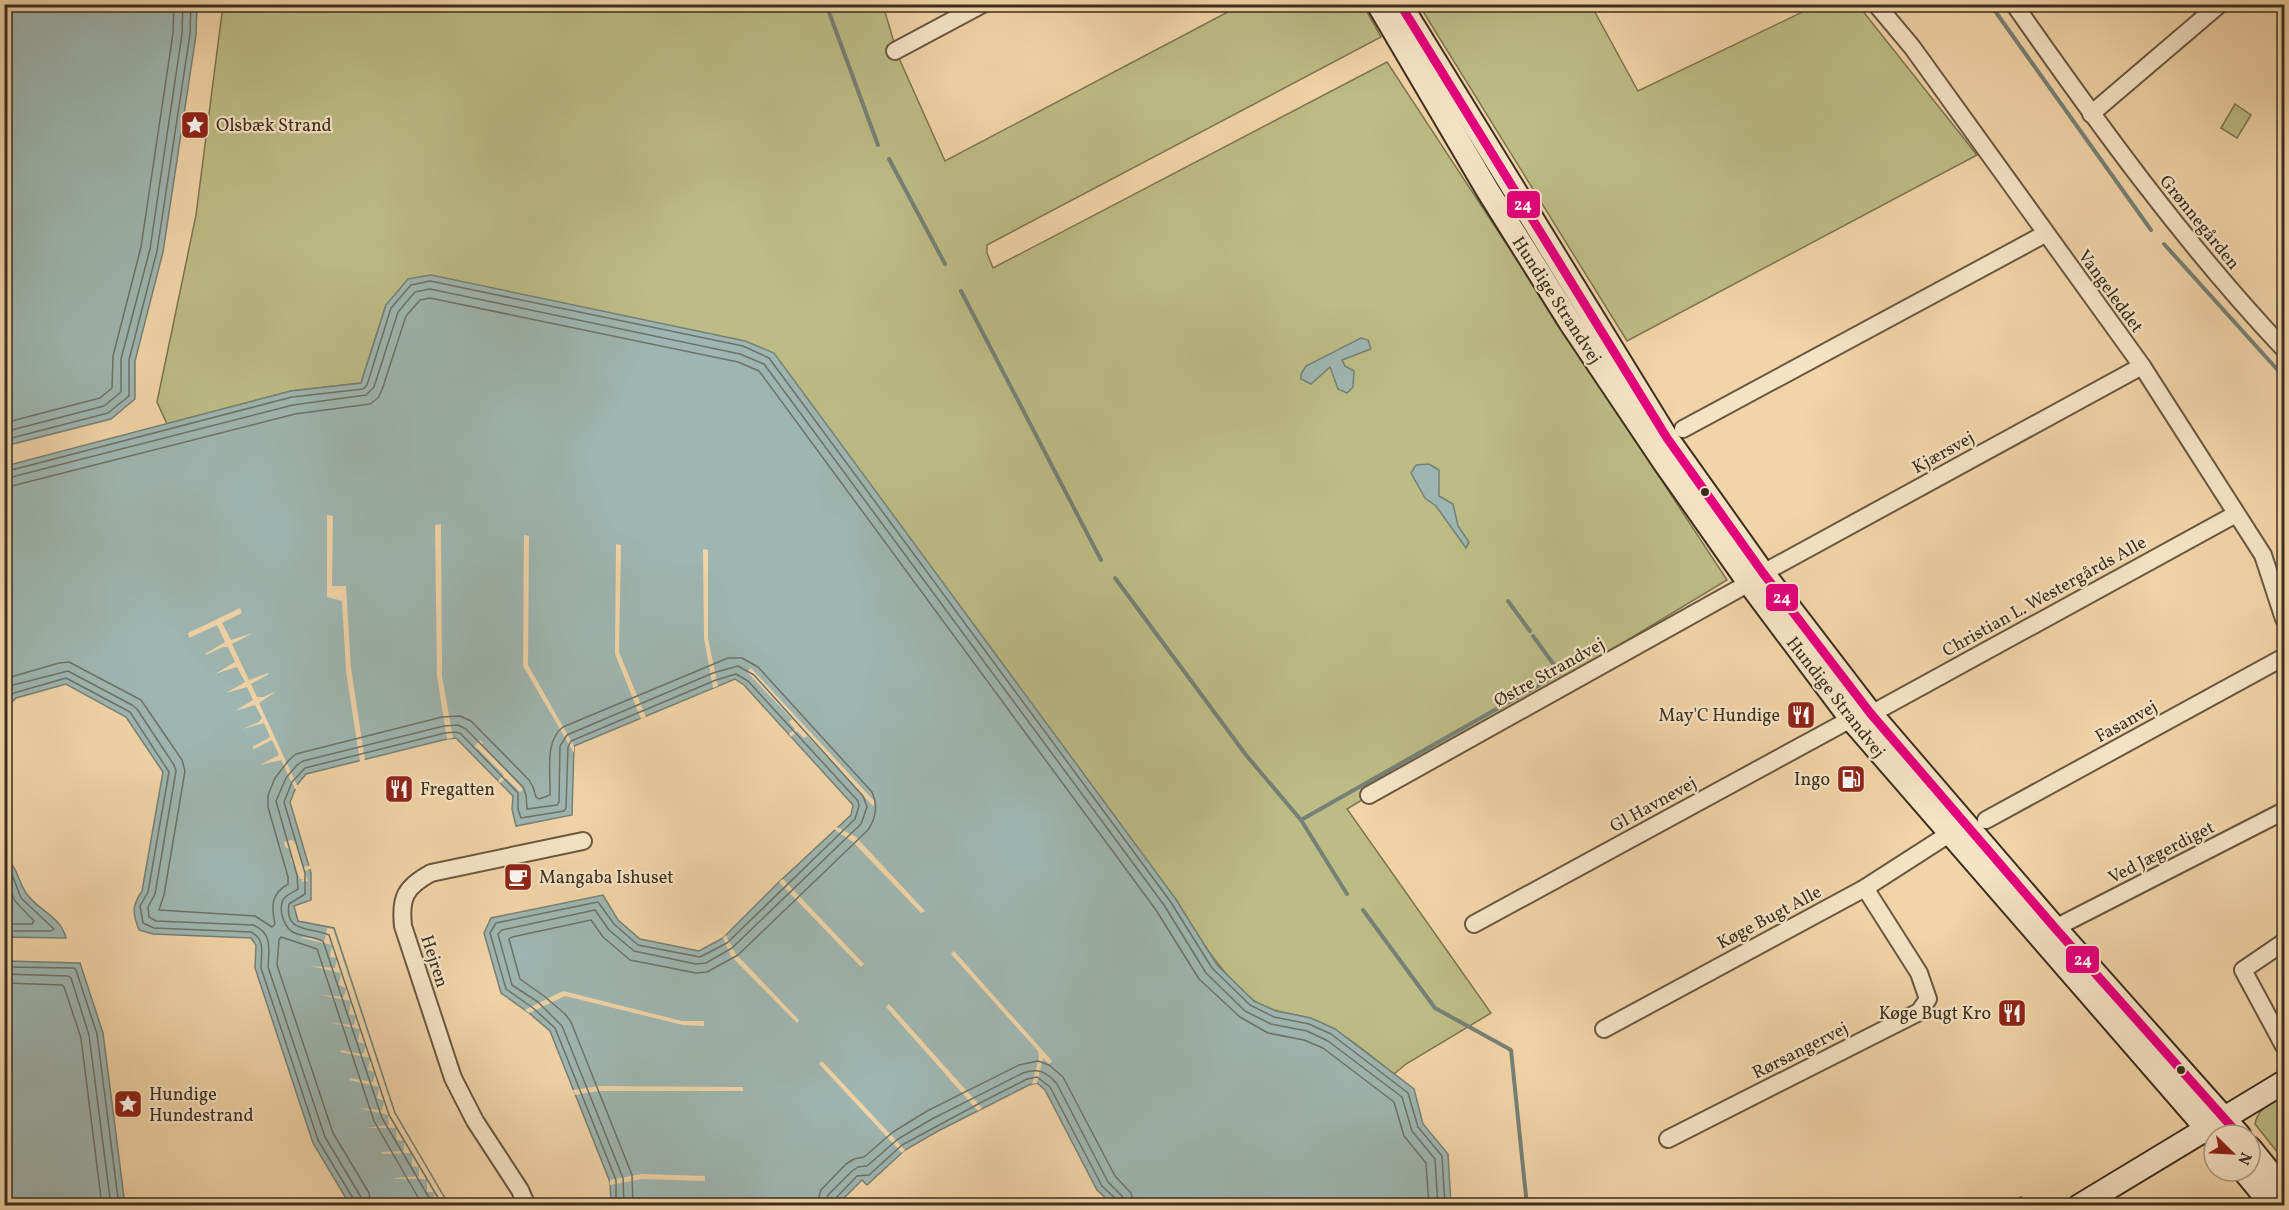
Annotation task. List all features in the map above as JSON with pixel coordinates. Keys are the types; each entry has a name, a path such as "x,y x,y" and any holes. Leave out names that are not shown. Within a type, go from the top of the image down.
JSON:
{"main road":[{"name":"Hundige Strandvej","path":"1378,4 1488,191 1570,322 1664,462 1756,578 1949,834 2215,1123"},
{"name":"Hundige Strandvej","path":"1400,4 1667,438 1756,578"},
{"name":"Hundige Strandvej","path":"1861,716 2055,928 2215,1123"},
{"path":"2230,1123 2284,1082"},
{"path":"2079,1206 2202,1140"},
{"path":"2262,1163 2284,1190"},
{"path":"2254,1183 2273,1206"}],"street":[{"path":"895,51 983,4"},
{"name":"Vangeleddet","path":"1876,4 1912,47 2142,366 2263,555 2284,619"},
{"name":"Grønnegården","path":"2014,4 2129,166 2248,311 2284,349"},
{"path":"2091,114 2220,4"},
{"path":"1683,429 2045,234"},
{"name":"Kjærsvej","path":"1756,578 2142,366"},
{"name":"Christian L. Westergårds Alle","path":"1861,716 2236,514"},
{"name":"Østre Strandvej","path":"1369,795 1756,578"},
{"name":"Fasanvej","path":"1986,820 2284,657"},
{"name":"Gl Havnevej","path":"1474,924 1861,716"},
{"name":"Ved Jægerdiget","path":"2055,928 2284,811"},
{"name":"Køge Bugt Alle","path":"1604,1029 1865,888 1949,834"},
{"name":"Hejren","path":"527,1206 520,1190 475,1121 453,1078 403,926 401,909 406,893 416,881 431,873 583,841"},
{"name":"Rørsangervej","path":"1668,1139 1919,1012 1928,999 1919,973 1865,888"},
{"path":"2284,942 2243,970 2284,1046"}],"shaded area":[{"path":"223,5 883,5 898,56 945,161 1241,5 1363,5 1381,37 987,245 987,253 993,268 1387,62 1727,580 1347,809 1491,1013 1406,1064 1394,1074 1356,1044 1325,1025 1306,1017 1260,1005 1241,989 1219,965 1175,898 386,305 361,383 291,391 167,424 157,402 196,215"},
{"path":"1419,5 1591,5 1638,91 1817,5 1858,5 1977,155 1627,341"},
{"path":"2235,104 2251,115 2237,138 2221,128"},
{"path":"2284,1095 2284,1157 2282,1158 2262,1133 2262,1123 2255,1123 2259,1114 2270,1103"}],"water":[{"path":"5,5 197,5 196,35 163,252 135,361 135,399 111,419 5,446"},
{"path":"431,275 745,341 774,353 1175,898 1217,965 1254,1001 1276,1011 1311,1018 1335,1029 1414,1089 1423,1124 1448,1154 1451,1205 1113,1205 1097,1190 1045,1090 1037,1083 938,1131 905,1150 867,1185 862,1180 837,1205 611,1205 610,1182 550,1031 501,993 484,933 491,918 603,895 618,920 640,939 699,951 723,938 851,815 853,805 744,685 735,679 574,746 572,815 516,826 512,809 513,796 456,738 306,774 297,785 290,802 311,873 311,900 294,906 298,921 334,928 395,1113 449,1205 350,1205 313,1143 255,968 256,945 251,938 153,934 139,930 134,909 142,891 163,772 126,717 66,684 16,698 5,709 5,466 291,391 361,383 386,305 408,279"},
{"path":"1361,338 1368,340 1371,349 1342,360 1345,366 1354,371 1353,387 1347,393 1338,389 1330,367 1311,384 1301,379 1306,366"},
{"path":"1429,464 1439,470 1439,496 1453,504 1458,526 1469,542 1466,548 1436,506 1425,498 1411,473 1416,465"},
{"path":"4,857 15,870 26,893 59,924 66,938 5,937"},
{"path":"5,961 80,963 103,1033 125,1205 5,1206"}],"pier":[{"path":"327,515 333,516 332,586 346,586 351,668 365,761 360,762 346,671 342,601 327,597"},
{"path":"441,524 442,676 453,738 447,739 437,676 435,525"},
{"path":"524,535 529,536 528,665 574,746 574,753 523,666"},
{"path":"616,544 621,545 619,652 646,717 641,719 615,654"},
{"path":"703,549 708,550 708,639 718,686 713,688 704,638"},
{"path":"240,608 242,613 222,623 231,640 253,633 232,644 249,680 269,674 251,684 257,697 277,691 259,703 297,785 300,786 298,790 295,789 281,760 260,765 279,755 272,740 254,749 252,747 270,737 264,723 243,729 259,722 262,718 255,705 235,711 253,700 247,687 226,693 245,682 237,667 215,674 235,662 228,647 205,654 225,642 217,625 189,638 188,633"},
{"path":"751,668 876,803 873,806 807,736 804,738 797,731 791,737 789,734 795,729 789,722 792,719 747,672"},
{"path":"480,740 523,789 520,792 506,778 500,783 498,781 504,775 474,747"},
{"path":"837,827 856,837 925,911 921,913 853,842 834,829"},
{"path":"292,840 297,844 303,867 312,865 312,868 305,871 308,881 301,882 303,879 300,879 291,860 291,850 285,847 284,842"},
{"path":"783,879 864,964 861,967 779,882"},
{"path":"327,928 333,929 394,1113 448,1205 411,1205 411,1203 434,1203 435,1192 427,1192 427,1179 395,1179 419,1176 419,1167 412,1166 412,1153 381,1154 382,1152 404,1151 404,1141 397,1140 396,1128 366,1128 389,1125 388,1115 358,1108 382,1110 384,1101 377,1098 379,1087 349,1080 350,1078 373,1082 375,1072 368,1070 370,1058 340,1052 341,1050 361,1054 364,1053 366,1044 358,1042 360,1029 331,1023 354,1025 356,1016 349,1014 351,1001 320,995 344,997 346,988 339,985 341,973 311,966 335,968 337,958 330,957 332,945 302,938 325,940"},
{"path":"726,935 735,953 799,1020 797,1023 731,956 723,938"},
{"path":"954,951 1052,1061 1049,1064 1043,1058 1037,1083 1032,1084 1039,1057 1038,1051 951,954"},
{"path":"563,991 682,1021 704,1021 704,1026 683,1025 565,996 529,1013 525,1010"},
{"path":"889,1004 982,1108 978,1111 886,1007"},
{"path":"822,1061 905,1150 902,1153 819,1064"},
{"path":"599,1086 743,1087 743,1091 599,1091 575,1095 573,1090"},
{"path":"641,1174 705,1176 705,1181 642,1179 610,1185 610,1180"}],"waterway":[{"path":"826,4 878,145"},
{"path":"1990,4 2151,230"},
{"path":"889,159 945,264"},
{"path":"2164,244 2284,377"},
{"path":"961,291 1101,560"},
{"path":"1115,578 1246,755 1301,820 1347,894"},
{"path":"1508,601 1530,631"},
{"path":"1301,820 1560,673 1533,636"},
{"path":"1363,910 1435,1008 1511,1050 1527,1206"},
{"path":"2009,1206 2021,1198"}],"transit line":[{"name":"24","path":"1400,4 1667,438 1763,573 1871,714 2055,928 2228,1123"}],"place":[{"name":"Olsbæk Strand","path":"195,125"},
{"name":"May'C Hundige","path":"1801,715"},
{"name":"Ingo","path":"1851,779"},
{"name":"Fregatten","path":"399,789"},
{"name":"Mangaba Ishuset","path":"518,877"},
{"name":"Køge Bugt Kro","path":"2012,1013"},
{"name":"Hundige Hundestrand","path":"128,1104"}]}
